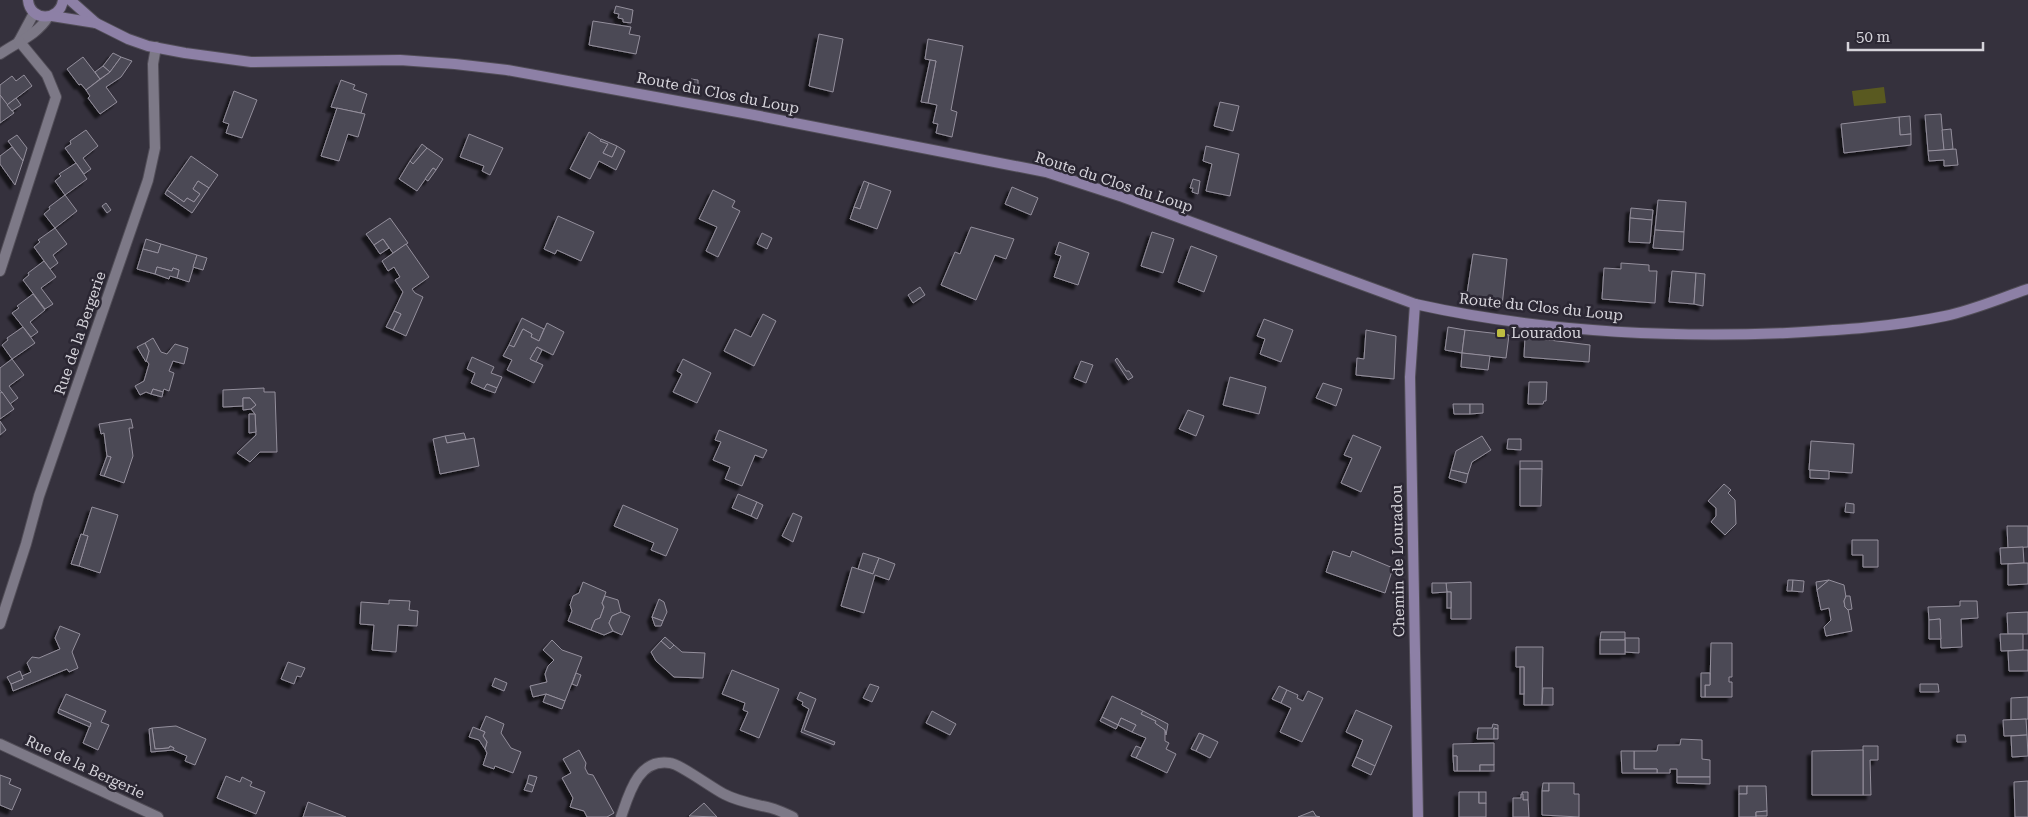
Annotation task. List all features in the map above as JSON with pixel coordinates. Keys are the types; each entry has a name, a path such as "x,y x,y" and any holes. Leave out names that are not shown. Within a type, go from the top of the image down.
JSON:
{"street":[{"path":"0,54 36,32 50,16 61,8 63,0"},
{"name":"Route du Clos du Loup","path":"70,0 96,23 128,39 152,46 250,62 400,60 508,70 749,114 1046,172 1122,197 1415,304 1462,315 1533,324 1652,334 1726,335 1844,330 1946,316 2028,289"},
{"path":"19,41 34,13 26,1"},
{"name":"Route du Clos du Loup","path":"34,13 40,16 96,23"},
{"path":"0,271 56,98 47,75 19,41"},
{"name":"Rue de la Bergerie","path":"0,624 24,552 39,496 148,180 155,148 152,46"},
{"name":"Chemin de Louradou","path":"1415,304 1410,377 1418,817"},
{"name":"Rue de la Bergerie","path":"0,744 158,817"},
{"path":"621,817 629,792 640,772 654,764 671,763 724,794 742,802 773,808 793,817"}],"shaded area":[{"path":"1884,87 1886,103 1854,106 1852,91"}],"building":[{"path":"616,6 633,10 631,23 623,22 623,19 618,18 619,14 614,13"},
{"path":"593,21 631,27 629,34 640,36 636,54 589,45"},
{"path":"819,34 843,39 833,92 809,86"},
{"path":"928,39 963,46 951,110 957,112 952,137 936,133 938,124 933,123 937,105 928,103 936,61 925,59"},
{"path":"113,53 121,57 110,72 103,66"},
{"path":"83,57 100,79 86,90 81,84 79,85 67,69"},
{"path":"121,57 132,61 121,77 106,87 117,102 100,114 88,98 90,96 86,90 110,72"},
{"path":"930,60 936,61 928,103 921,102"},
{"path":"103,66 110,72 100,79 95,72"},
{"path":"24,75 32,86 7,105 0,95 0,85 12,76 16,81"},
{"path":"691,79 698,80 698,85 690,84"},
{"path":"341,80 355,85 353,89 367,94 361,113 331,107"},
{"path":"234,91 257,100 242,138 226,133 229,124 223,122"},
{"path":"0,95 14,113 0,123"},
{"path":"16,98 21,105 12,111 7,105"},
{"path":"1220,102 1239,106 1233,131 1214,126"},
{"path":"337,108 365,114 358,137 348,134 339,161 321,156"},
{"path":"1941,114 1944,150 1928,151 1925,115"},
{"path":"1910,116 1911,134 1900,135 1899,117"},
{"path":"1899,117 1900,135 1911,134 1911,145 1844,153 1841,124"},
{"path":"1951,129 1953,149 1944,150 1942,130"},
{"path":"86,130 98,146 83,158 91,169 84,174 65,148 71,144 70,141"},
{"path":"589,132 608,144 603,153 612,157 617,146 625,151 616,170 599,161 590,179 570,169"},
{"path":"469,134 503,148 490,175 482,171 484,166 460,157"},
{"path":"17,135 27,148 23,161 8,141"},
{"path":"601,139 617,146 612,157 603,153 608,144 600,141"},
{"path":"422,144 427,148 413,164 410,161"},
{"path":"1206,146 1239,154 1230,196 1206,191 1212,164 1203,161"},
{"path":"12,147 23,161 15,185 0,164 0,156"},
{"path":"427,148 443,159 436,170 433,168 417,191 399,179 410,161 413,164"},
{"path":"1956,149 1958,165 1944,166 1944,160 1929,161 1928,151"},
{"path":"191,156 218,175 209,188 198,181 193,189 200,194 194,202 187,198 184,202 167,190"},
{"path":"76,163 87,179 65,195 55,181 61,176 59,174"},
{"path":"433,168 436,170 428,181 425,179"},
{"path":"1193,179 1200,181 1198,194 1192,192 1193,188 1190,188"},
{"path":"198,181 209,188 192,213 165,194 167,190 184,202 187,198 194,202 200,194 193,189"},
{"path":"864,181 869,183 860,209 854,207"},
{"path":"869,183 891,191 877,229 850,219 854,207 860,209"},
{"path":"1012,187 1038,198 1031,215 1005,204"},
{"path":"713,190 735,201 732,207 740,211 718,257 706,251 717,227 699,219"},
{"path":"65,195 77,211 55,228 44,214 50,209 49,207"},
{"path":"1658,200 1686,202 1684,232 1655,230"},
{"path":"106,203 111,210 107,213 102,206"},
{"path":"1631,208 1653,210 1652,220 1630,218"},
{"path":"558,216 594,232 581,261 557,250 555,254 544,249"},
{"path":"390,218 408,243 393,253 383,239 374,245 366,234"},
{"path":"1630,218 1652,220 1650,243 1629,242"},
{"path":"971,227 1014,239 1006,259 995,255 976,300 941,285 955,252 960,254"},
{"path":"55,228 67,244 53,255 58,263 50,269 34,247 40,242 38,240"},
{"path":"1655,230 1684,232 1683,250 1653,248"},
{"path":"1152,232 1174,239 1163,273 1141,266"},
{"path":"762,233 772,238 767,249 757,244"},
{"path":"146,239 161,244 158,253 143,249"},
{"path":"383,239 389,248 380,254 374,245"},
{"path":"1059,242 1089,253 1078,285 1054,277 1061,256 1055,254"},
{"path":"161,244 197,255 189,282 177,278 179,270 173,268 172,271 157,267 155,274 137,269 143,249 158,253"},
{"path":"406,244 429,277 412,289 423,297 406,336 393,330 401,314 394,311 403,292 395,280 400,277 394,267 388,271 382,261"},
{"path":"1191,246 1217,256 1204,292 1178,282"},
{"path":"1473,254 1507,259 1502,306 1466,300"},
{"path":"197,255 207,258 203,270 193,267"},
{"path":"44,261 56,277 41,288 53,304 45,309 23,280 29,275 28,273"},
{"path":"1621,263 1649,265 1649,271 1657,271 1655,303 1602,299 1604,268 1621,269"},
{"path":"157,267 172,271 173,268 179,270 177,278 170,276 169,279 155,274"},
{"path":"1672,271 1696,273 1694,304 1669,302"},
{"path":"1696,273 1705,274 1703,306 1694,304"},
{"path":"920,287 925,295 913,303 908,295"},
{"path":"33,294 45,310 30,322 38,332 31,337 12,313 19,308 17,306"},
{"path":"394,311 401,314 393,330 386,327"},
{"path":"763,314 776,321 754,366 724,351 735,329 751,337"},
{"path":"522,318 544,329 539,341 531,337 532,334 523,329 514,347 509,345"},
{"path":"1264,319 1293,330 1281,362 1260,354 1265,339 1257,336"},
{"path":"547,323 564,332 553,355 537,347 530,359 543,365 534,383 507,370 512,360 503,356 509,345 514,347 523,329 532,334 531,337 539,341"},
{"path":"23,327 35,343 12,359 2,345 8,340 7,338"},
{"path":"1448,327 1465,330 1462,353 1445,350"},
{"path":"1366,330 1396,336 1394,379 1356,375 1357,358 1364,359"},
{"path":"1465,330 1509,335 1506,358 1462,353"},
{"path":"1525,337 1538,339 1538,337 1541,337 1541,339 1590,345 1589,362 1524,357"},
{"path":"153,338 161,352 167,354 175,344 188,348 184,364 173,361 169,371 174,373 169,391 164,389 163,392 153,389 151,394 146,392 140,395 135,386 144,381 149,364 146,360 149,351 145,343"},
{"path":"145,343 149,351 146,362 137,347"},
{"path":"537,347 542,350 536,362 530,359"},
{"path":"1462,353 1490,356 1488,370 1461,367"},
{"path":"472,357 494,367 491,373 502,377 497,388 487,384 484,389 471,383 475,373 467,369"},
{"path":"1117,358 1133,377 1128,380 1115,360"},
{"path":"12,359 24,375 9,386 18,398 10,404 0,390 0,368"},
{"path":"683,359 711,373 697,403 673,392 682,374 677,371"},
{"path":"1081,361 1093,365 1086,383 1074,378"},
{"path":"1230,377 1266,387 1259,414 1223,405"},
{"path":"1529,382 1547,382 1546,401 1543,404 1528,404"},
{"path":"1323,383 1342,389 1336,406 1316,398"},
{"path":"487,384 497,388 495,393 484,389"},
{"path":"264,388 264,392 275,392 277,452 260,452 250,462 237,453 256,435 255,414 251,409 256,405 250,398 243,398 243,406 223,407 223,390"},
{"path":"153,389 163,392 162,397 151,394"},
{"path":"2,392 14,409 0,419 0,393"},
{"path":"243,398 250,398 256,405 251,409 243,410"},
{"path":"1453,404 1470,404 1470,414 1454,414"},
{"path":"1470,404 1483,404 1483,413 1470,414"},
{"path":"1188,410 1204,416 1196,436 1179,429"},
{"path":"249,414 255,414 256,432 249,433"},
{"path":"131,419 133,428 129,428 133,456 124,483 104,476 111,457 107,456 104,433 101,434 99,424"},
{"path":"0,421 6,430 0,435"},
{"path":"719,430 767,450 763,458 755,455 742,486 725,479 730,467 713,460 721,442 715,440"},
{"path":"464,433 466,439 447,443 445,436"},
{"path":"1353,435 1381,447 1361,492 1341,483 1352,458 1344,455"},
{"path":"445,436 447,443 474,438 479,466 440,474 433,439"},
{"path":"1482,436 1491,450 1472,462 1468,474 1451,470 1456,451"},
{"path":"1508,439 1521,439 1521,450 1507,449"},
{"path":"1811,441 1854,444 1852,473 1809,470"},
{"path":"107,456 111,457 104,476 100,475"},
{"path":"1520,461 1542,461 1542,469 1520,469"},
{"path":"1520,469 1542,469 1541,506 1520,506"},
{"path":"1451,470 1468,474 1466,483 1449,478"},
{"path":"1810,470 1829,471 1829,479 1810,478"},
{"path":"1724,484 1731,490 1728,493 1735,500 1736,524 1725,535 1711,522 1716,516 1716,508 1708,501"},
{"path":"738,494 757,502 751,516 732,508"},
{"path":"757,502 763,505 757,519 751,516"},
{"path":"1846,503 1854,504 1854,513 1845,512"},
{"path":"623,505 678,529 666,556 651,550 654,543 614,526"},
{"path":"92,507 118,515 100,573 79,566 88,536 83,535"},
{"path":"793,513 802,517 793,542 782,536"},
{"path":"2007,526 2028,526 2028,547 2008,548"},
{"path":"81,534 88,536 79,566 71,564"},
{"path":"1852,540 1878,540 1878,567 1863,567 1863,555 1852,555"},
{"path":"2023,547 2024,563 2001,564 2000,548"},
{"path":"1333,551 1350,557 1352,551 1393,568 1385,593 1326,572"},
{"path":"863,553 879,558 873,574 858,569"},
{"path":"879,558 895,564 889,580 875,575 864,613 841,606 852,567 873,574"},
{"path":"2028,563 2028,584 2008,585 2008,564"},
{"path":"1788,580 1793,580 1792,591 1787,591"},
{"path":"1793,580 1804,581 1803,592 1792,591"},
{"path":"1829,580 1817,590 1816,582"},
{"path":"1829,580 1844,585 1845,607 1848,609 1852,631 1826,636 1824,627 1831,620 1829,608 1821,610 1817,590"},
{"path":"583,582 606,592 600,618 595,620 591,630 568,621 572,611 570,605 573,596 579,593"},
{"path":"1471,582 1471,619 1451,619 1451,592 1447,592 1446,583"},
{"path":"1432,583 1446,583 1447,592 1432,593"},
{"path":"1447,592 1451,592 1451,608 1447,608"},
{"path":"605,596 618,600 621,612 612,616 609,623 613,631 604,635 591,630 595,620 600,618"},
{"path":"1846,596 1850,596 1852,609 1848,610 1845,607 1844,601"},
{"path":"659,599 664,602 667,612 663,621 652,617"},
{"path":"389,600 410,601 409,610 418,611 417,626 398,625 396,652 372,650 374,625 360,624 361,602 389,604"},
{"path":"1960,601 1977,601 1978,618 1961,619 1962,647 1941,648 1940,619 1929,620 1928,607 1960,606"},
{"path":"621,612 630,616 622,635 613,631 609,623 612,616"},
{"path":"2028,612 2028,634 2008,634 2007,613"},
{"path":"652,617 663,621 661,626 655,626"},
{"path":"1940,619 1941,639 1929,639 1929,620"},
{"path":"60,626 80,634 72,652 78,668 69,672 67,669 13,691 11,684 23,679 22,676 31,672 27,663 32,657 39,658 60,649 55,638"},
{"path":"1601,632 1625,632 1625,640 1600,640"},
{"path":"2000,634 2023,634 2023,650 2001,651"},
{"path":"665,637 674,645 670,649 661,641"},
{"path":"1625,638 1639,638 1639,653 1625,652"},
{"path":"552,640 562,650 582,657 565,701 546,694 533,697 530,686 547,682 545,674 548,666 554,660 543,650"},
{"path":"1600,640 1625,640 1625,654 1600,654"},
{"path":"661,641 670,649 674,645 682,652 705,653 703,678 674,677 656,661 651,652"},
{"path":"1711,643 1732,643 1732,677 1729,677 1729,682 1732,682 1732,697 1705,697 1705,685 1710,685"},
{"path":"1516,647 1543,647 1542,705 1524,705 1524,667 1516,667"},
{"path":"2028,650 2028,671 2009,671 2008,651"},
{"path":"288,662 305,668 301,677 297,676 294,684 281,679"},
{"path":"1520,667 1524,667 1524,694 1520,694"},
{"path":"732,670 779,689 759,738 740,730 748,712 743,710 745,703 722,694"},
{"path":"20,671 23,679 11,684 7,677"},
{"path":"576,673 581,675 577,686 572,684"},
{"path":"1701,673 1710,673 1710,685 1705,685 1705,697 1701,697"},
{"path":"495,678 507,683 504,691 492,686"},
{"path":"870,684 879,687 872,702 863,698"},
{"path":"1920,684 1938,684 1939,692 1920,692"},
{"path":"1279,686 1287,690 1281,703 1272,699"},
{"path":"1543,688 1553,688 1553,705 1542,705"},
{"path":"1287,690 1298,695 1297,698 1303,701 1308,691 1323,698 1302,742 1280,732 1291,708 1281,703"},
{"path":"800,692 816,699 804,730 835,742 834,745 801,732 809,709 802,705 803,702 797,699"},
{"path":"66,694 106,711 101,722 109,725 98,750 83,743 91,723 59,709"},
{"path":"546,694 565,701 562,709 543,702"},
{"path":"1112,696 1143,711 1141,714 1156,721 1155,723 1165,730 1165,741 1169,743 1166,749 1176,754 1167,773 1136,758 1146,738 1132,732 1136,725 1121,718 1118,725 1102,717"},
{"path":"2028,697 2028,719 2011,720 2011,698"},
{"path":"59,709 91,723 90,727 58,713"},
{"path":"1356,710 1392,726 1375,766 1356,757 1363,740 1346,732"},
{"path":"932,711 956,724 950,735 926,723"},
{"path":"1143,711 1168,724 1166,735 1165,730 1155,723 1156,721 1141,714"},
{"path":"486,716 504,724 501,733 511,748 521,752 513,773 495,766 494,769 483,765 487,753 485,749 487,742 483,736 485,732 480,730"},
{"path":"1102,717 1118,725 1116,729 1100,721"},
{"path":"1121,718 1136,725 1132,732 1118,725"},
{"path":"2026,719 2027,735 2004,736 2003,720"},
{"path":"1493,724 1498,725 1498,729 1494,728 1494,739 1477,739 1478,728 1492,728"},
{"path":"176,726 206,739 195,765 185,761 187,756 173,750 174,748 170,746 169,748 155,749 152,728"},
{"path":"473,727 485,732 483,736 487,742 485,749 479,740 469,737"},
{"path":"152,728 155,749 169,748 170,746 174,748 173,750 151,752 149,729"},
{"path":"1494,728 1498,729 1498,739 1494,739"},
{"path":"1199,733 1204,735 1196,751 1191,749"},
{"path":"1204,735 1218,742 1210,758 1196,751"},
{"path":"1957,735 1965,735 1966,742 1957,742"},
{"path":"2027,735 2028,756 2012,757 2011,736"},
{"path":"1681,739 1702,740 1702,759 1710,760 1710,777 1677,777 1677,769 1670,769 1670,773 1657,773 1657,769 1634,769 1634,751 1657,751 1658,745 1680,745"},
{"path":"1494,743 1494,765 1480,765 1480,771 1457,771 1457,756 1453,756 1453,744"},
{"path":"1136,746 1141,748 1136,758 1131,756"},
{"path":"1863,746 1878,746 1878,760 1870,760 1871,795 1863,795"},
{"path":"579,750 586,763 585,768 588,774 593,775 614,813 607,817 587,817 584,811 570,807 573,798 562,778 571,773 563,759"},
{"path":"1863,750 1863,795 1812,795 1812,751"},
{"path":"1621,751 1634,751 1634,769 1657,769 1657,773 1622,773"},
{"path":"1453,756 1457,756 1457,771 1454,771"},
{"path":"1356,757 1375,766 1371,775 1352,766"},
{"path":"1480,765 1494,765 1494,771 1480,771"},
{"path":"0,775 11,779 9,784 21,789 12,810 0,805"},
{"path":"529,775 537,777 534,786 527,783"},
{"path":"226,776 240,782 242,777 252,782 250,786 265,792 256,814 217,798"},
{"path":"1677,777 1710,777 1710,784 1677,783"},
{"path":"2028,781 2028,817 2015,817 2014,782"},
{"path":"527,783 534,786 532,792 524,790"},
{"path":"1543,783 1549,783 1549,791 1542,791"},
{"path":"1549,783 1574,783 1574,794 1579,794 1579,817 1542,815 1542,791 1549,791"},
{"path":"1739,786 1747,786 1747,794 1739,794"},
{"path":"1747,786 1766,786 1767,811 1756,812 1756,817 1739,817 1739,794 1747,794"},
{"path":"1459,792 1479,792 1479,803 1486,803 1486,817 1459,817"},
{"path":"1479,792 1486,792 1486,803 1479,803"},
{"path":"1522,792 1528,792 1528,800 1523,800"},
{"path":"1521,794 1523,794 1523,800 1528,800 1529,817 1513,817 1513,798 1521,798"},
{"path":"308,802 346,817 303,817"},
{"path":"704,803 717,817 689,816"},
{"path":"1313,811 1316,816 1320,817 1298,817"},
{"path":"1767,811 1767,816 1756,816 1756,812"}],"place":[{"name":"Louradou","path":"1501,333"}]}
